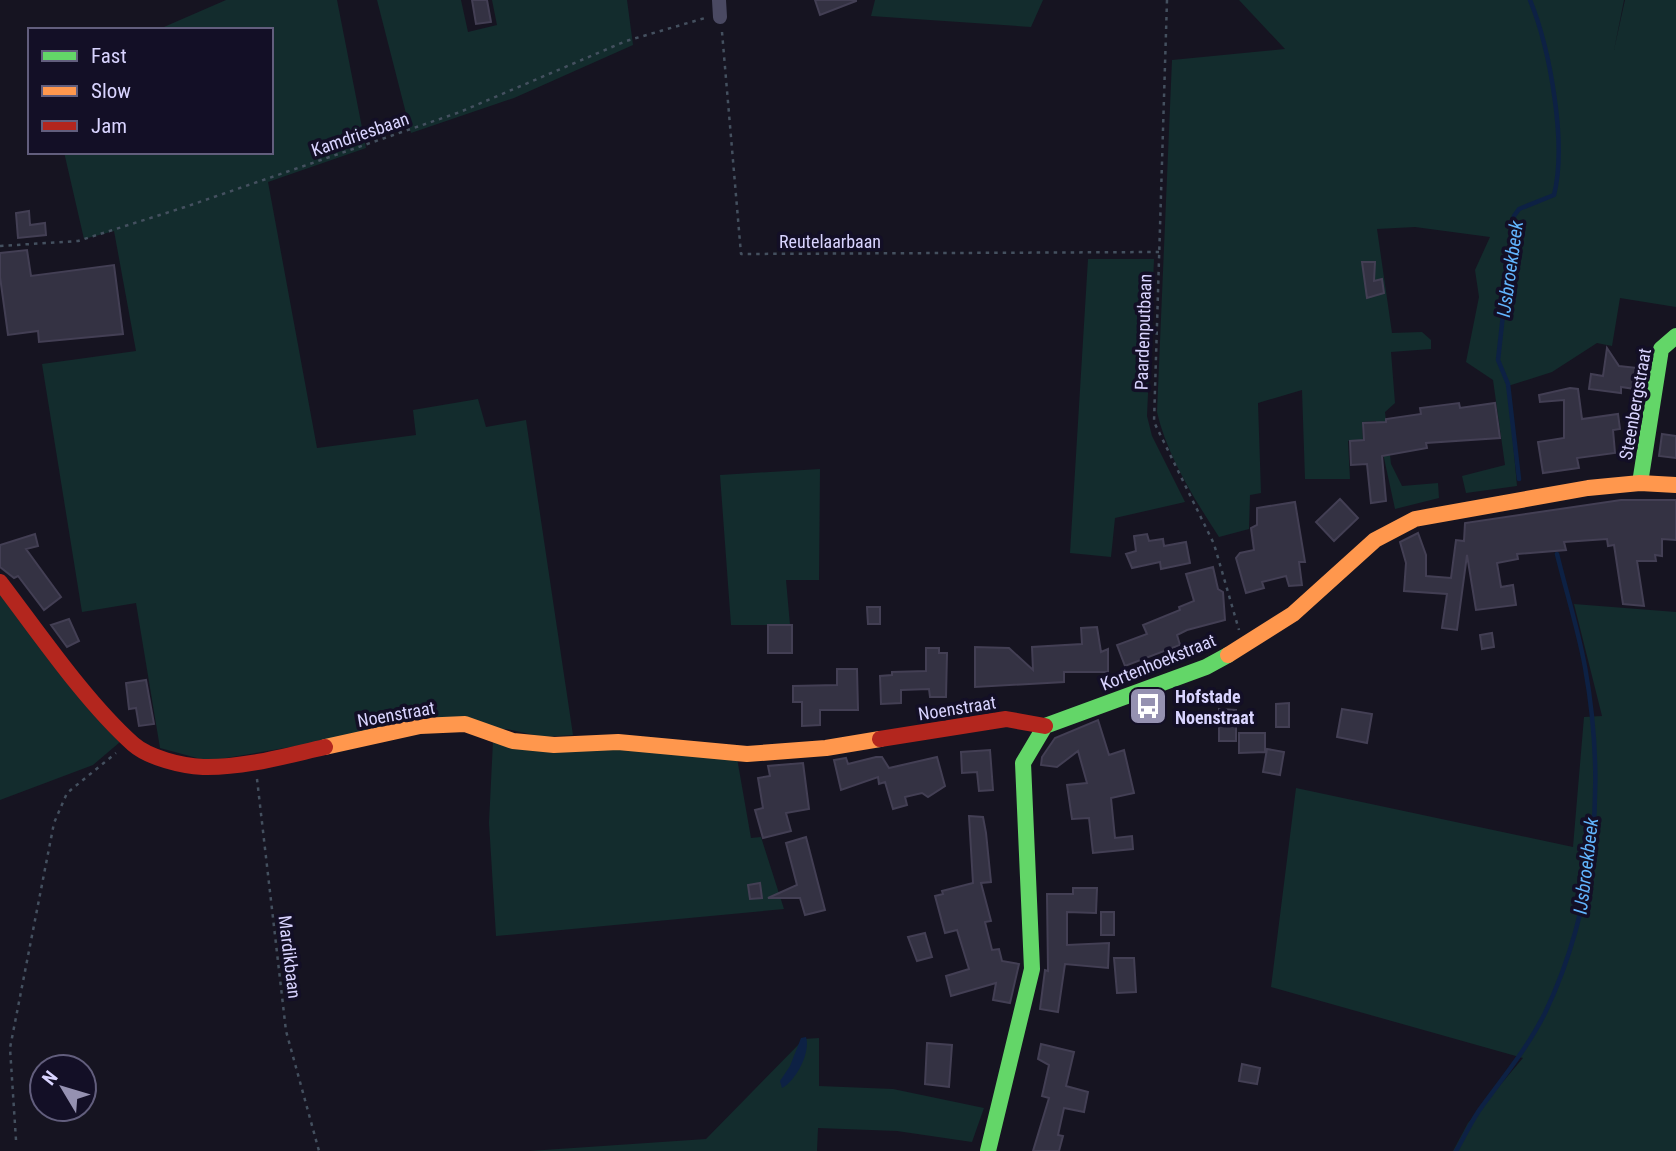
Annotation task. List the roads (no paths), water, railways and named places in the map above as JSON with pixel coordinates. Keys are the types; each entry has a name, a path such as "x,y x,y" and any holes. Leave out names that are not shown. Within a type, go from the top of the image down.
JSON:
{"street":[{"path":"719,0 720,17"},
{"name":"Steenbergstraat","path":"1640,483 1661,349 1676,336"},
{"name":"Kortenhoekstraat","path":"1045,726 1206,667 1244,647 1293,614 1375,540 1415,519 1588,488 1640,483 1676,485"},
{"name":"Noenstraat","path":"0,582 71,674 130,741 156,757 179,763 201,766 251,764 420,726 465,724 513,741 554,745 618,742 747,754 826,748 1006,719 1045,726"},
{"path":"988,1151 1032,969 1023,763 1045,726"}],"water":[{"path":"806,1037 806,1050 801,1065 782,1088 780,1081 790,1066 801,1038"}],"waterway":[{"name":"IJsbroekbeek","path":"1519,479 1508,384 1498,360 1514,216 1519,209 1554,195 1559,149 1550,70 1530,0"},
{"name":"IJsbroekbeek","path":"1456,1151 1475,1116 1524,1049 1545,1013 1576,930 1586,887 1592,844 1595,755 1585,667 1557,554"}],"place":[{"name":"Hofstade Noenstraat","path":"1148,706"}]}
